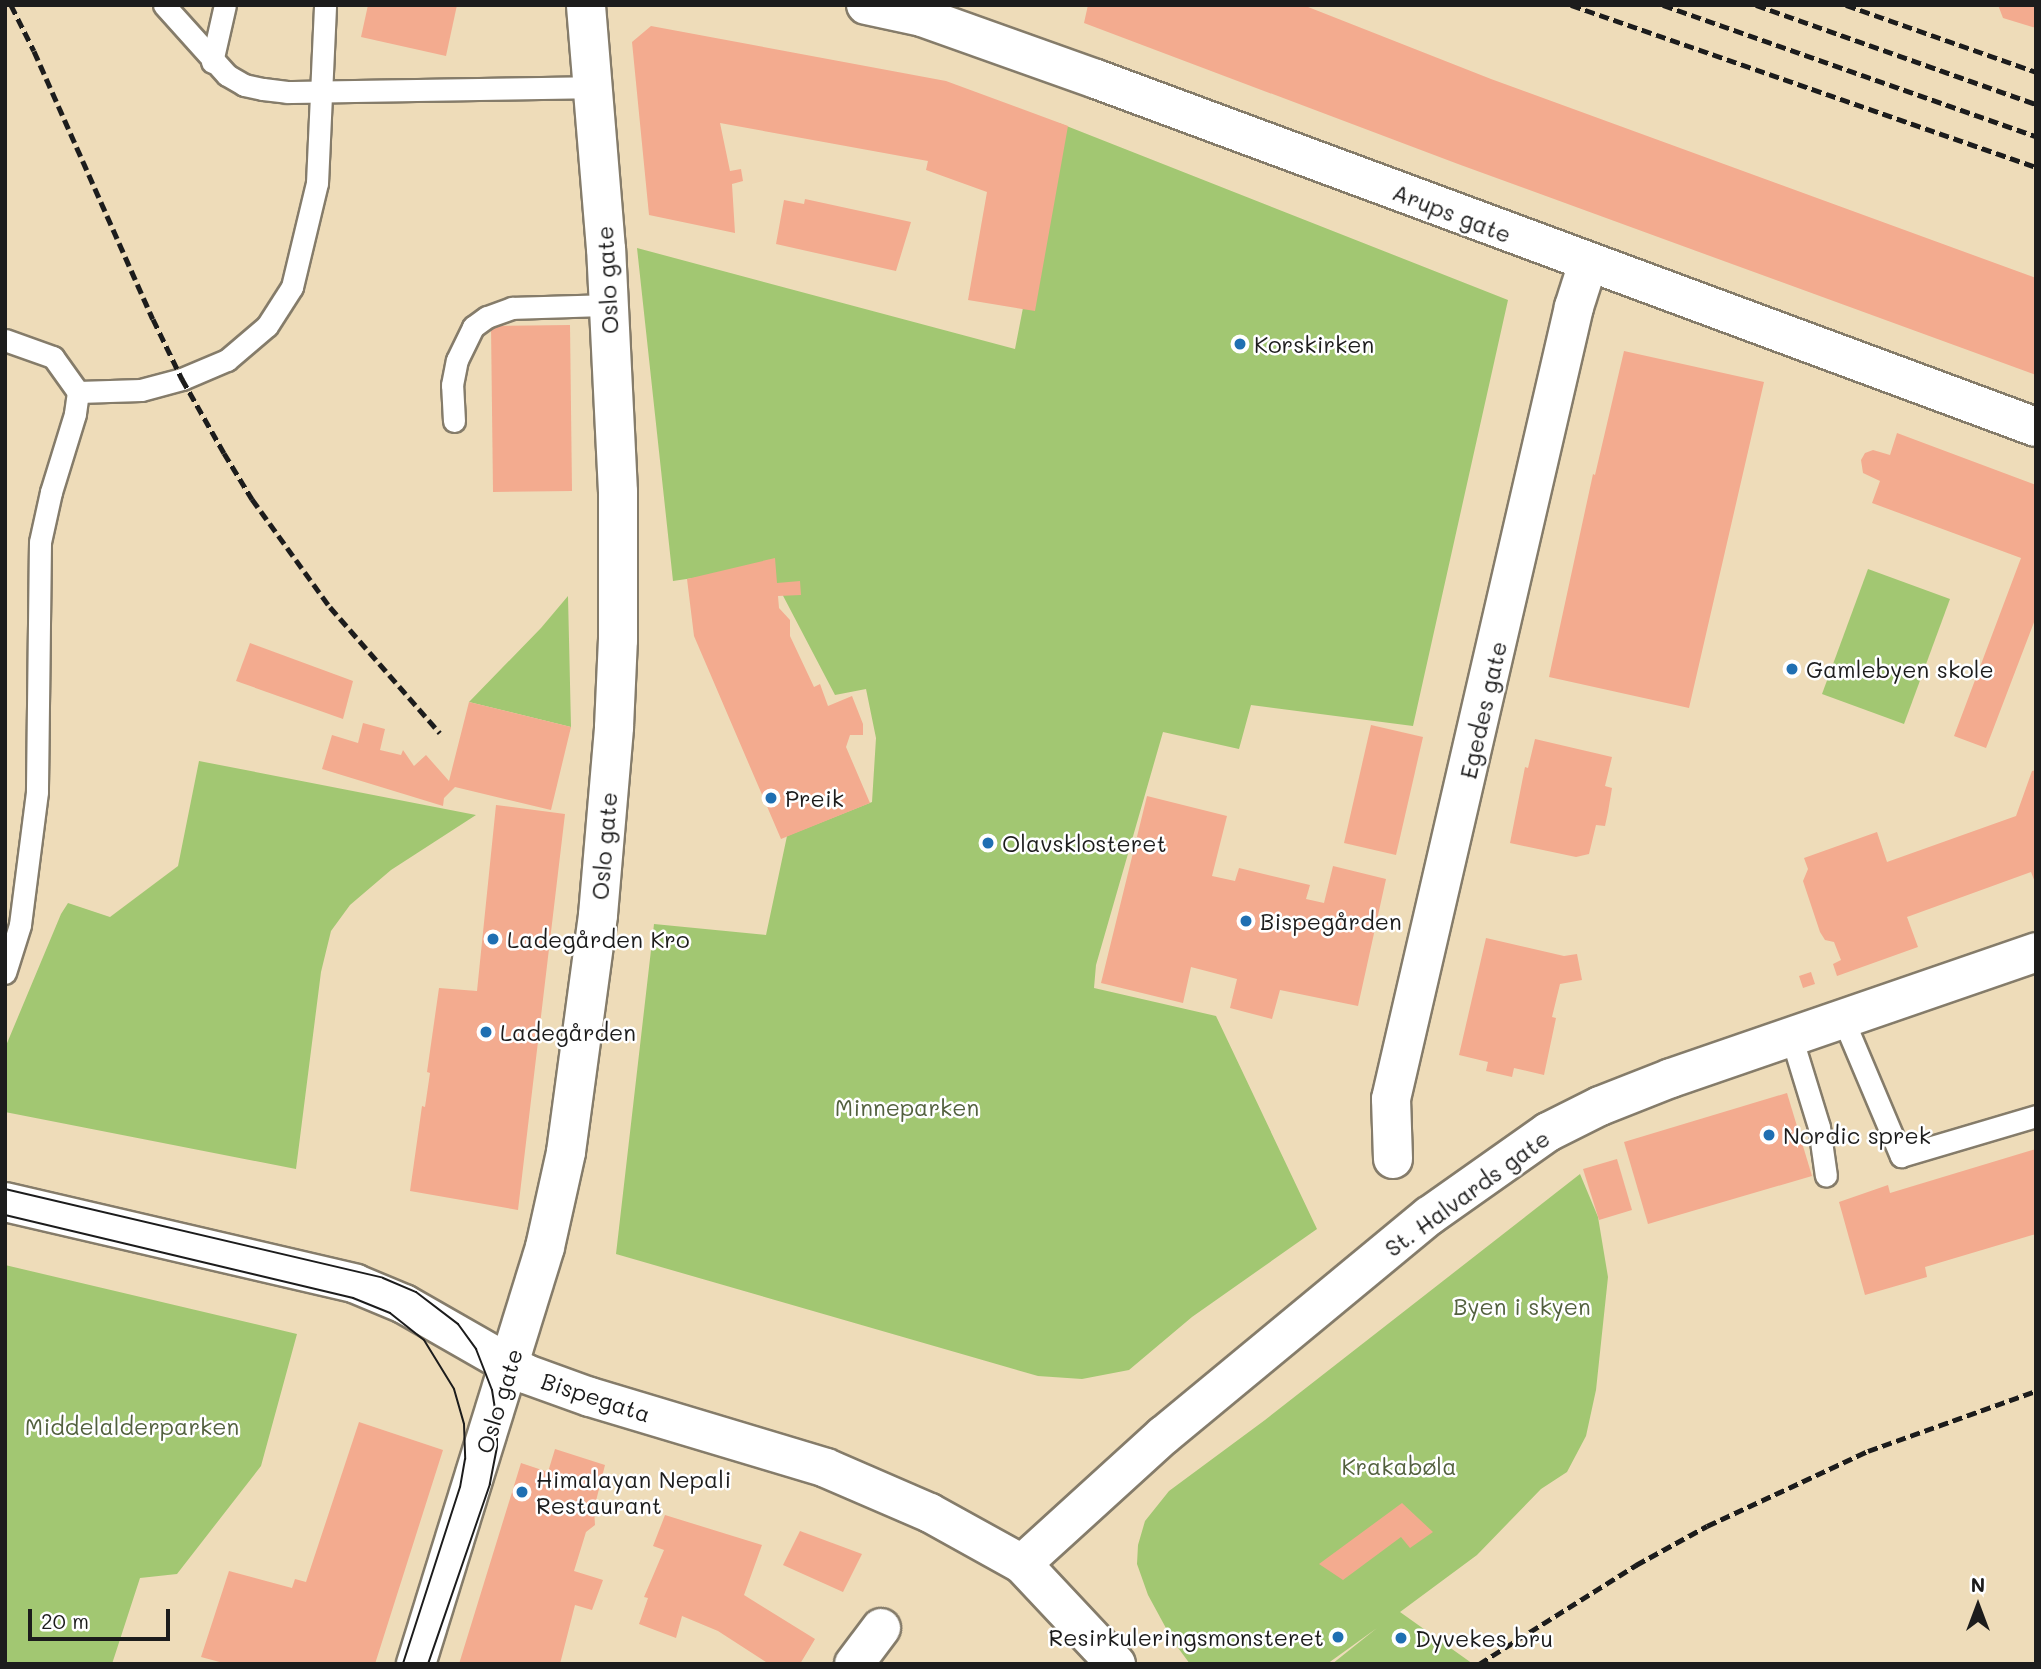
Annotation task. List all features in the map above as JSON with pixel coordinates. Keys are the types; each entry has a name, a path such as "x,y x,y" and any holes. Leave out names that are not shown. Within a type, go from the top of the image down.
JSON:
{"street":[{"name":"Oslo gate","path":"416,1664 545,1247 566,1152 604,853 618,640 618,492 609,305 586,5"},
{"name":"Arups gate","path":"866,5 922,17 2036,427"},
{"name":"Egedes gate","path":"1393,1159 1391,1099 1574,307 1588,262"},
{"name":"St. Halvards gate","path":"1022,1564 1196,1409 1361,1271 1499,1164 1548,1132 1600,1106 1791,1036 2036,952"},
{"name":"Bispegata","path":"5,1202 356,1284 404,1304 510,1366 590,1397 826,1468 930,1513 1022,1564 1116,1664"},
{"path":"854,1664 881,1628"}],"lane":[{"path":"164,5 212,62 244,85 287,92 322,89 593,87"},
{"path":"212,62 225,5"},
{"path":"78,392 141,390 182,379 227,360 267,326 292,287 317,183 325,5"},
{"path":"454,421 452,384 457,360 473,327 513,308 609,305"},
{"path":"5,340 53,357 78,392 75,414 51,492 40,542 37,792 20,925 5,973"},
{"path":"1843,1019 1901,1156 2036,1116"},
{"path":"1791,1036 1819,1127 1826,1177"}],"green space":[{"name":"Minneparken","path":"1059,123 1508,300 1413,726 1251,705 1239,749 1163,732 1096,965 1094,988 1216,1016 1317,1229 1192,1317 1129,1370 1082,1379 1038,1376 616,1254 654,924 766,935 787,836 872,802 876,738 866,689 835,695 768,567 673,581 637,248 1015,349"},
{"path":"1868,569 1950,599 1904,724 1822,694"},
{"path":"568,596 571,727 469,702 541,628"},
{"path":"199,761 476,815 391,870 350,905 331,931 321,972 296,1169 5,1112 5,1048 61,914 68,903 110,917 178,866"},
{"name":"Krakabøla","path":"1580,1174 1598,1217 1608,1277 1596,1390 1586,1436 1567,1472 1541,1489 1477,1555 1400,1612 1473,1664 1332,1664 1377,1628 1327,1664 1190,1664 1173,1641 1148,1595 1137,1564 1138,1545 1145,1521 1169,1491 1265,1420"},
{"name":"Middelalderparken","path":"5,1265 297,1334 261,1466 177,1574 140,1578 112,1664 5,1664"}],"building":[{"path":"368,5 457,5 446,56 361,37"},
{"path":"1088,5 1303,5 1491,79 2036,278 2036,375 1458,164 1084,23"},
{"path":"1998,5 2036,5 2036,28 2003,18"},
{"path":"651,26 946,81 1068,126 1035,311 968,300 987,192 926,170 928,161 720,123 730,171 741,169 743,181 732,184 735,233 649,215 632,42"},
{"path":"805,199 911,222 896,271 776,244 784,200 804,204"},
{"path":"570,325 572,491 493,492 491,326"},
{"path":"1624,351 1764,382 1689,708 1549,677 1593,474 1595,475"},
{"path":"1897,433 2036,485 2036,617 1986,748 1954,736 2021,558 1872,503 1880,481 1863,473 1861,460 1865,453 1873,450 1890,455"},
{"path":"775,558 777,583 800,581 801,595 778,596 779,608 790,620 790,636 814,687 820,684 828,706 852,696 863,724 863,735 850,735 846,747 870,803 781,839 694,636 687,579"},
{"path":"250,643 353,681 343,719 236,681"},
{"path":"469,702 571,727 551,810 455,787 444,798 443,806 322,769 332,735 358,743 363,723 385,729 380,750 401,755 403,750 414,766 426,755 449,781"},
{"path":"1371,725 1423,737 1396,855 1344,843"},
{"path":"1535,739 1612,757 1605,786 1612,788 1605,826 1596,825 1589,854 1576,857 1510,843 1525,767 1528,768"},
{"path":"2036,770 2036,885 2031,872 1907,917 1918,947 1837,976 1833,964 1841,960 1834,942 1825,940 1820,932 1803,881 1808,869 1804,858 1877,832 1887,862 2016,816 2032,771"},
{"name":"Bispegården","path":"1147,796 1227,816 1212,876 1235,881 1239,868 1310,885 1306,899 1324,903 1333,866 1386,879 1358,1006 1280,990 1272,1019 1230,1008 1237,979 1191,967 1183,1003 1101,983"},
{"name":"Ladegården","path":"496,805 565,814 518,1210 410,1191 422,1106 425,1107 430,1073 427,1072 439,988 477,991"},
{"path":"1486,938 1564,956 1577,954 1582,980 1560,984 1552,1017 1556,1018 1544,1075 1514,1068 1512,1077 1486,1071 1488,1062 1459,1055"},
{"path":"1811,972 1815,984 1803,988 1799,976"},
{"path":"1787,1093 1812,1176 1648,1224 1624,1142"},
{"path":"2036,1149 2036,1234 1925,1267 1927,1277 1865,1295 1839,1202 1888,1185 1890,1193"},
{"path":"1617,1159 1632,1210 1599,1220 1583,1169"},
{"path":"359,1422 443,1450 375,1664 227,1664 201,1657 229,1571 292,1588 295,1579 306,1582"},
{"path":"555,1449 605,1465 594,1509 595,1525 586,1532 574,1571 603,1580 592,1610 575,1605 560,1664 459,1664 521,1463 548,1472"},
{"path":"1402,1503 1433,1532 1410,1548 1401,1537 1343,1580 1319,1564"},
{"path":"665,1515 762,1545 744,1595 815,1639 800,1664 769,1664 718,1631 682,1616 676,1638 639,1624 648,1598 644,1597 664,1550 653,1546"},
{"path":"800,1531 862,1554 843,1592 783,1565"}],"tram line":[{"path":"5,1189 383,1278 416,1292 458,1324 476,1349 492,1390 497,1421 497,1447 490,1484 428,1664"},
{"path":"5,1215 353,1298 390,1313 424,1340 454,1389 464,1424 465,1459 460,1487 403,1664"}],"railway":[{"path":"11,5 153,319 182,379 224,453 252,499 330,607 440,733"},
{"path":"1571,5 2036,167"},
{"path":"1663,5 2036,136"},
{"path":"1756,5 2036,104"},
{"path":"1846,5 2036,72"},
{"path":"1479,1664 1636,1565 1707,1526 1868,1451 2036,1391"}],"place":[{"name":"Korskirken","path":"1240,344"},
{"name":"Gamlebyen skole","path":"1792,669"},
{"name":"Preik","path":"771,798"},
{"name":"Olavsklosteret","path":"988,843"},
{"name":"Bispegården","path":"1246,921"},
{"name":"Ladegården Kro","path":"493,939"},
{"name":"Ladegården","path":"486,1032"},
{"name":"Nordic sprek","path":"1769,1135"},
{"name":"Himalayan Nepali Restaurant","path":"522,1492"},
{"name":"Resirkuleringsmonsteret","path":"1338,1637"},
{"name":"Dyvekes bru","path":"1401,1638"}],"park label":[{"name":"Byen i skyen","path":"1522,1306"}]}
